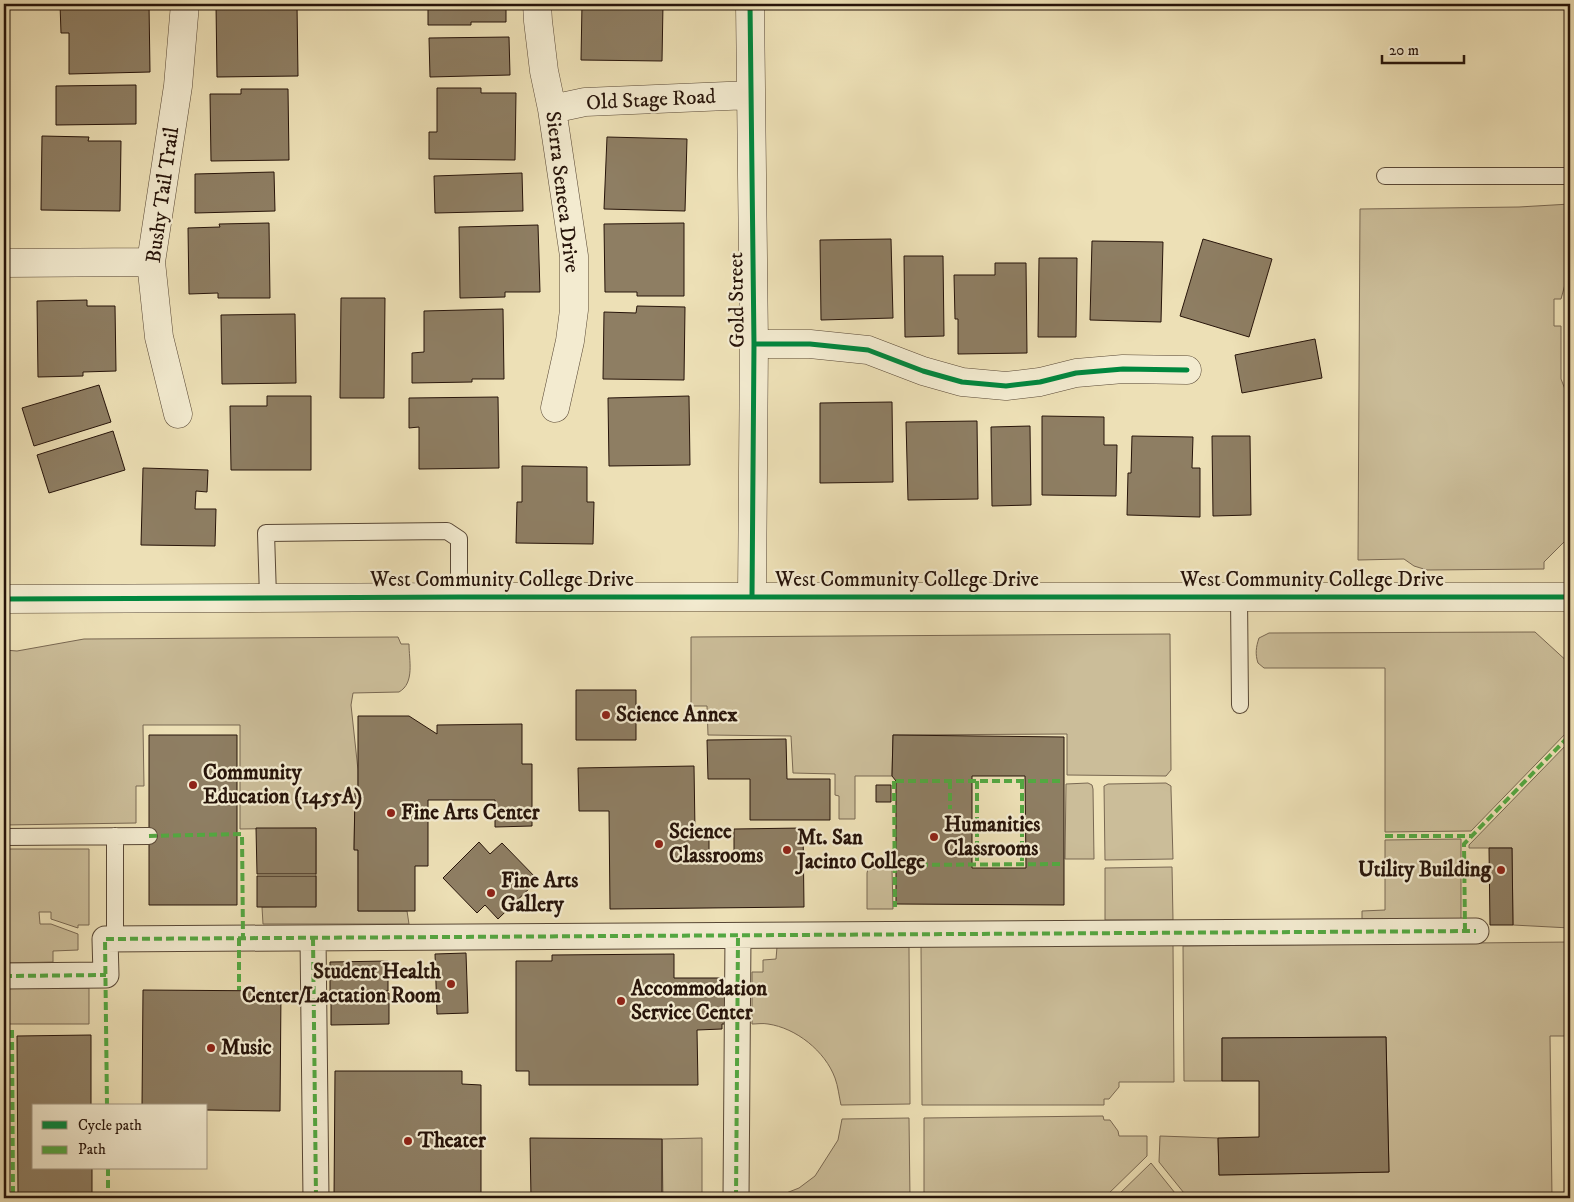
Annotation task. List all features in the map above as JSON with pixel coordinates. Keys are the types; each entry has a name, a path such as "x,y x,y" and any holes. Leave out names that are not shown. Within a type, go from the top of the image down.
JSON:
{"street":[{"name":"Bushy Tail Trail","path":"178,414 159,338 151,262 178,86 184,4"},
{"name":"Sierra Seneca Drive","path":"538,4 538,21 544,71 552,109 574,256 574,310 555,408"},
{"name":"Gold Street","path":"750,4 754,344 752,596"},
{"name":"Old Stage Road","path":"552,109 585,102 751,94"},
{"path":"4,263 151,262"},
{"path":"754,344 810,344 868,350 923,371 962,382 1006,386 1040,382 1076,373 1123,369 1187,370"},
{"name":"West Community College Drive","path":"4,599 459,596 1570,596"},
{"path":"4,976 106,975 105,939 1476,931"},
{"path":"736,1198 738,936"},
{"path":"313,938 316,1198"}],"lane":[{"path":"1385,176 1570,176"},
{"path":"268,597 266,533 438,531 447,531 459,538 459,596"},
{"path":"1239,596 1240,705"},
{"path":"115,836 115,939"},
{"path":"4,837 149,836"}],"shaded area":[{"path":"1570,204 1570,266 1561,299 1554,299 1554,326 1561,326 1561,379 1570,402 1570,536 1544,562 1544,569 1427,570 1414,566 1404,559 1358,560 1360,209 1519,207"},
{"path":"1535,632 1570,664 1570,729 1471,831 1385,832 1385,668 1264,668 1258,663 1256,654 1259,638 1269,633"},
{"path":"1170,634 1171,770 1166,776 1067,775 1067,734 893,735 892,776 855,776 855,819 839,819 839,796 835,795 835,774 793,773 791,736 708,735 707,706 691,706 691,637"},
{"path":"398,637 401,644 409,644 410,671 404,688 399,692 353,693 351,705 358,770 358,793 355,794 354,849 358,850 358,911 407,911 409,924 263,924 262,907 316,906 316,828 240,829 240,725 143,725 144,786 136,786 136,823 4,825 4,650 17,651 84,639"},
{"path":"1570,741 1570,928 1513,925 1512,848 1469,848 1469,845"},
{"path":"1088,783 1092,785 1093,789 1094,859 1065,859 1066,784"},
{"path":"1166,783 1171,786 1173,859 1105,860 1104,786 1108,784"},
{"path":"1461,839 1461,919 1362,919 1362,911 1385,910 1385,840"},
{"path":"4,849 89,849 89,925 78,925 78,928 51,919 51,912 39,912 40,924 51,924 78,934 78,950 53,951 53,962 4,963"},
{"path":"1172,867 1173,920 1105,920 1105,868"},
{"path":"868,869 892,869 893,909 867,909"},
{"path":"1570,942 1570,1036 1550,1036 1552,1198 1188,1198 1159,1162 1160,1136 1218,1138 1219,1175 1389,1172 1386,1037 1222,1038 1222,1081 1184,1081 1183,946"},
{"path":"1173,944 1174,1082 1119,1082 1119,1087 1109,1099 1104,1099 1104,1105 922,1105 921,946"},
{"path":"777,947 909,947 910,1104 841,1105 835,1078 817,1050 799,1036 779,1026 752,1024 752,972 763,972 763,960 776,959"},
{"path":"4,988 89,988 89,1024 5,1024 4,1048"},
{"path":"1103,1116 1104,1120 1110,1120 1118,1131 1119,1136 1147,1136 1147,1156 1104,1198 924,1198 924,1118"},
{"path":"909,1118 910,1198 765,1198 776,1197 799,1188 815,1176 838,1140 842,1119"},
{"path":"702,1138 702,1197 663,1197 662,1139"},
{"path":"1151,1163 1179,1198 1115,1198"}],"building":[{"path":"60,4 149,4 150,72 69,74 69,33 61,33"},
{"path":"428,4 506,4 506,22 471,22 471,25 428,25"},
{"path":"582,4 663,4 662,61 581,60"},
{"path":"216,5 297,5 298,76 217,77"},
{"path":"509,37 510,75 430,77 429,38"},
{"path":"136,85 136,124 56,125 56,86"},
{"path":"437,88 481,88 481,93 516,93 515,160 429,159 429,132 437,132"},
{"path":"241,89 288,89 289,160 211,161 210,94 241,94"},
{"path":"42,136 89,137 88,141 121,141 120,211 41,210"},
{"path":"607,137 687,139 685,211 604,209"},
{"path":"274,172 275,211 195,213 195,174"},
{"path":"522,173 523,211 435,213 434,176"},
{"path":"269,223 270,298 218,298 218,293 189,294 188,228 220,227 219,224"},
{"path":"684,223 684,296 637,296 637,292 605,292 604,224"},
{"path":"538,225 540,292 505,292 505,297 460,298 459,227"},
{"path":"891,239 893,318 821,320 820,240"},
{"path":"1203,239 1272,259 1249,337 1180,316"},
{"path":"1092,241 1163,242 1161,322 1090,320"},
{"path":"904,256 943,256 944,336 905,337"},
{"path":"1039,258 1077,258 1076,337 1038,337"},
{"path":"995,263 1026,263 1027,353 958,354 958,319 955,319 954,275 995,275"},
{"path":"341,298 385,298 384,398 340,398"},
{"path":"87,300 87,306 115,306 116,371 83,372 83,376 38,377 37,301"},
{"path":"637,306 685,307 684,380 603,379 604,312 636,313"},
{"path":"503,309 504,379 472,379 472,382 412,383 412,353 424,352 424,311"},
{"path":"295,314 296,383 222,384 221,315"},
{"path":"1315,339 1322,378 1242,393 1235,355"},
{"path":"99,385 111,422 34,446 22,408"},
{"path":"267,396 311,396 311,470 231,470 230,406 267,406"},
{"path":"689,396 690,465 609,466 608,398"},
{"path":"498,397 499,468 419,469 419,427 409,428 409,398"},
{"path":"892,402 893,482 820,483 820,403"},
{"path":"1042,416 1104,417 1104,445 1117,445 1116,496 1042,495"},
{"path":"977,421 978,499 908,500 906,422"},
{"path":"1030,426 1031,505 992,506 991,427"},
{"path":"113,431 125,470 49,493 37,455"},
{"path":"1132,436 1193,437 1192,468 1200,468 1200,517 1127,515 1128,473 1131,473"},
{"path":"1212,436 1250,436 1251,515 1213,516"},
{"path":"522,466 587,467 587,502 594,502 593,544 516,543 517,502 522,502"},
{"path":"143,468 208,470 207,492 196,491 195,509 216,509 215,546 141,545"},
{"name":"Science Annex","path":"576,690 636,690 636,740 576,740"},
{"name":"Fine Arts Center","path":"358,716 409,716 437,734 437,725 522,724 522,764 532,764 532,826 495,827 495,800 428,800 428,866 415,866 415,911 358,911 358,850 354,850 355,793 358,793"},
{"name":"Community Education (1455A)","path":"149,735 237,735 237,905 149,905"},
{"name":"Humanities Classrooms","path":"893,735 1064,737 1064,905 896,904 896,781 892,776","holes":["972,776 1025,776 1026,868 972,868"]},
{"name":"Science Classrooms","path":"786,739 787,779 830,779 830,820 750,820 750,779 708,779 707,740"},
{"name":"Science Classrooms","path":"694,766 695,831 709,831 709,857 734,857 734,829 803,828 804,907 610,909 609,811 579,811 578,768"},
{"path":"876,785 891,785 891,802 876,802"},
{"path":"256,828 316,828 316,874 257,874"},
{"name":"Fine Arts Gallery","path":"479,842 490,854 502,843 538,880 498,919 485,905 477,913 443,878"},
{"name":"Utility Building","path":"1489,848 1512,848 1513,925 1490,925"},
{"path":"257,876 316,876 316,907 257,907"},
{"name":"Student Health Center/Lactation Room","path":"466,953 468,1013 437,1014 435,954"},
{"name":"Accommodation Service Center","path":"674,954 674,978 726,978 726,1024 722,1024 722,1029 697,1030 698,1085 529,1085 529,1071 516,1071 516,961 552,961 552,955"},
{"path":"388,961 388,991 330,992 330,962"},
{"name":"Music","path":"143,990 281,991 280,1111 208,1110 208,1104 142,1104"},
{"path":"389,993 389,1024 331,1025 331,994"},
{"path":"91,1035 91,1104 32,1104 32,1170 92,1170 92,1197 18,1197 17,1036"},
{"path":"1386,1037 1389,1172 1219,1175 1218,1138 1259,1137 1259,1081 1222,1081 1222,1038"},
{"name":"Theater","path":"335,1071 462,1071 462,1084 481,1085 481,1198 334,1198"},
{"path":"530,1138 662,1139 662,1198 531,1198"}],"marked path":[{"path":"1465,931 1464,844 1570,735"},
{"path":"894,781 895,907"},
{"path":"896,781 1064,781"},
{"path":"950,781 950,809"},
{"path":"977,781 977,864"},
{"path":"1022,781 1022,864"},
{"path":"149,836 242,834 243,938"},
{"path":"1385,836 1472,836"},
{"path":"896,865 1064,864"},
{"path":"107,1104 105,939 1476,931"},
{"path":"736,1198 738,936"},
{"path":"239,938 239,990"},
{"path":"313,938 316,1198"},
{"path":"4,976 106,975"},
{"path":"12,1030 13,1198"},
{"path":"108,1170 108,1198"}],"cycle path":[{"path":"750,4 754,344 752,596"},
{"path":"754,344 810,344 868,350 923,371 962,382 1006,386 1040,382 1076,373 1123,369 1187,370"},
{"path":"4,599 1570,597"}],"place":[{"name":"Science Annex","path":"606,715"},
{"name":"Community Education (1455A)","path":"193,785"},
{"name":"Fine Arts Center","path":"391,813"},
{"name":"Humanities Classrooms","path":"934,837"},
{"name":"Science Classrooms","path":"659,844"},
{"name":"Mt. San Jacinto College","path":"787,850"},
{"name":"Utility Building","path":"1501,870"},
{"name":"Fine Arts Gallery","path":"491,893"},
{"name":"Student Health Center/Lactation Room","path":"451,984"},
{"name":"Accommodation Service Center","path":"621,1001"},
{"name":"Music","path":"211,1048"},
{"name":"Theater","path":"408,1141"}]}
